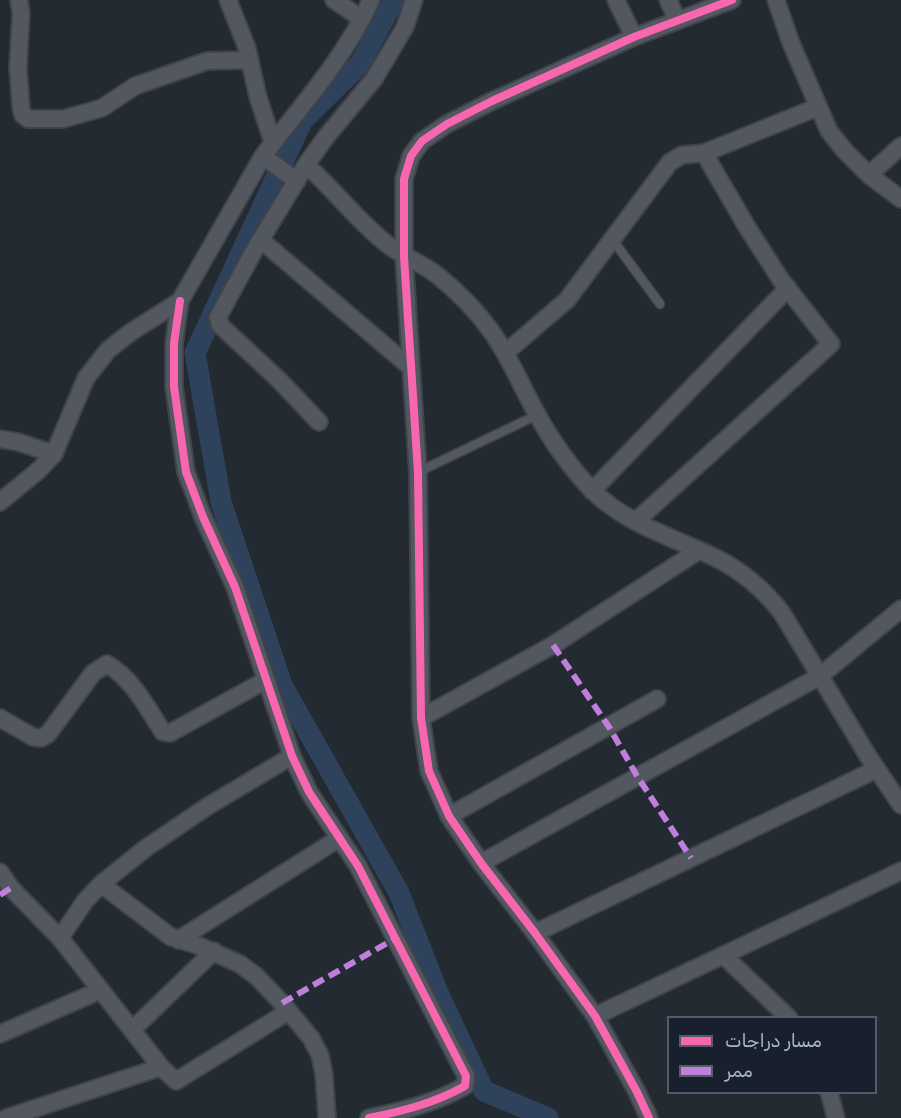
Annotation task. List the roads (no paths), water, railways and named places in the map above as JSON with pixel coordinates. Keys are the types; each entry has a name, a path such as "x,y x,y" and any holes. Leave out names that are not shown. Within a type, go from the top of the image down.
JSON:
{"street":[{"path":"19,0 21,12 18,67 21,108 23,115 28,119 63,119 102,108 135,86 207,61 250,60"},
{"path":"228,0 247,48 268,153 294,179"},
{"path":"334,0 362,19"},
{"path":"369,1118 415,1108 455,1092 465,1086 466,1076 358,866 309,792 292,756 235,587 203,517 186,472 173,367 180,301 268,153 303,107 362,19 371,0"},
{"path":"319,422 279,380 220,325 219,313 294,179 374,79 405,27 414,0"},
{"path":"616,0 634,38"},
{"path":"668,0 678,19"},
{"path":"649,1118 595,1016 536,933 481,863 449,816 429,771 422,718 418,473 404,257 404,179 411,156 423,141 447,124 492,101 634,38 678,19 732,0"},
{"path":"776,0 791,44 818,107 834,137 869,175 901,199"},
{"path":"505,353 567,300 670,162 682,155 704,153 818,107"},
{"path":"869,175 901,146"},
{"path":"636,521 831,344 788,288 747,227 704,153"},
{"path":"306,165 325,181 371,230 404,257 438,276 468,303 492,331 537,415 592,490 608,504 636,521 733,568 772,600 901,805"},
{"path":"261,240 410,367"},
{"path":"592,490 788,288"},
{"path":"0,502 39,470 54,454 86,378 108,350 131,332 180,301"},
{"path":"0,440 18,442 54,454"},
{"path":"422,718 553,645 698,550"},
{"path":"481,863 820,676 901,609"},
{"path":"0,718 33,737 41,738 48,734 93,673 107,664 128,681 163,732 170,734 266,680"},
{"path":"449,816 657,699"},
{"path":"60,939 84,901 101,884 146,848 208,806 292,756"},
{"path":"536,933 877,769"},
{"path":"178,940 338,839"},
{"path":"595,1016 901,871"},
{"path":"0,872 11,888 60,939 161,1067 176,1081 181,1080 288,1011"},
{"path":"101,884 161,931 178,940 214,951 240,964 256,976 311,1038 320,1054 327,1118"},
{"path":"132,1030 214,951"},
{"path":"724,956 788,1016"},
{"path":"0,1034 101,990"},
{"path":"6,1118 161,1067"},
{"path":"830,1094 836,1118"}],"lane":[{"path":"612,238 660,304"},
{"path":"418,473 537,415"}],"waterway":[{"path":"394,0 360,64 302,121 195,353 221,502 282,685 399,893 439,995 484,1091 548,1118"}]}
